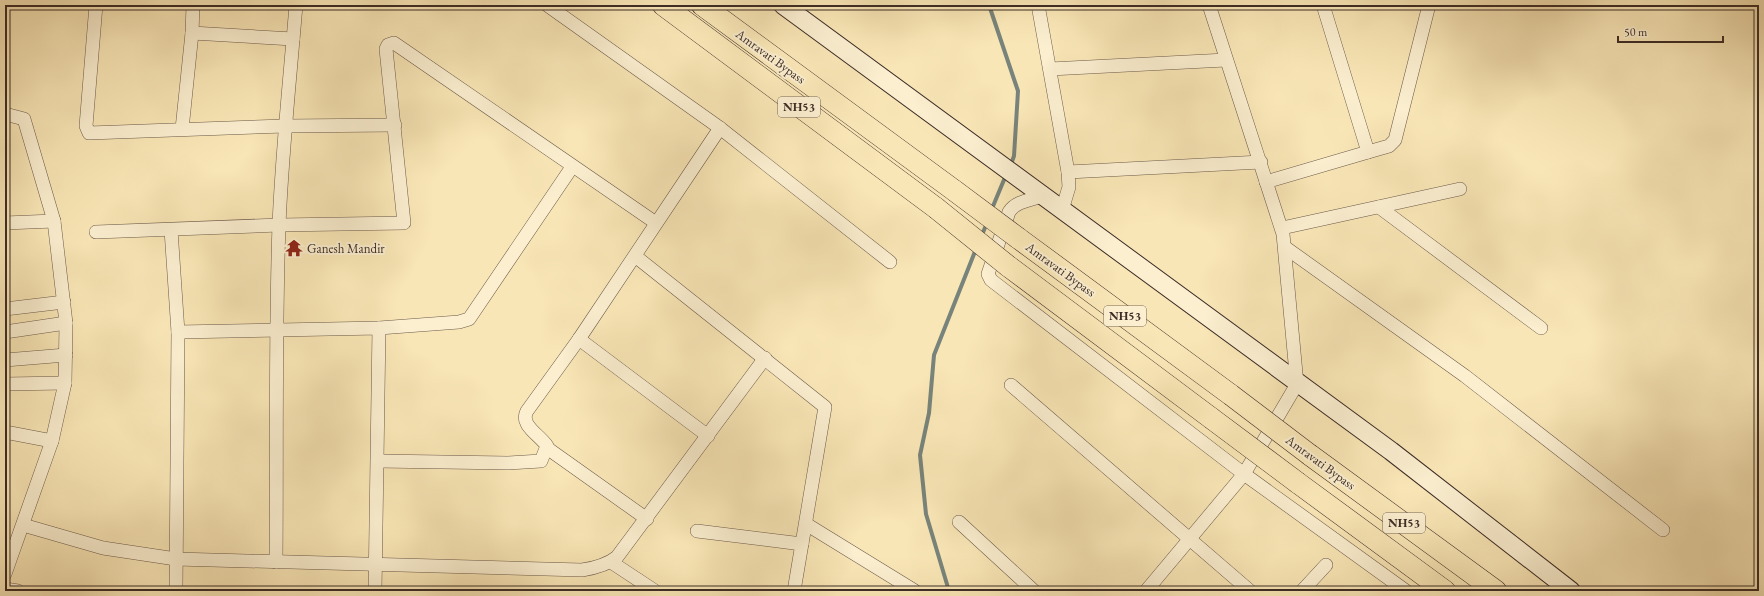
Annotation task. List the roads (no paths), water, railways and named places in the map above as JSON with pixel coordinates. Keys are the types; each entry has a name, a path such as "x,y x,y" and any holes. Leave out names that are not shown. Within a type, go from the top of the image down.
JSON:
{"highway":[{"name":"Amravati Bypass","path":"662,5 936,208 1008,266 1211,418 1445,591"},
{"name":"Amravati Bypass","path":"702,5 1496,591"},
{"path":"689,25 702,5"}],"main road":[{"path":"783,5 1297,384 1391,451 1572,591"}],"street":[{"path":"96,5 86,126 87,130 92,133 285,126 395,125"},
{"path":"182,129 192,34 193,5"},
{"path":"276,562 279,225 285,126 296,5"},
{"path":"547,5 720,128 890,262"},
{"path":"1038,5 1068,172 1069,187 1062,210"},
{"path":"1146,591 1244,474 1297,384 1286,248 1282,228 1209,5"},
{"path":"1323,5 1368,152"},
{"path":"1266,182 1389,146 1395,140 1429,5"},
{"path":"192,34 293,38"},
{"path":"96,232 405,222 386,49 388,45 394,43 572,167 656,223"},
{"path":"1050,69 1226,60"},
{"path":"5,114 24,119 54,221 66,323 65,383 52,441 5,574"},
{"path":"647,519 547,448 546,444 526,423 525,415 579,339 720,128"},
{"path":"1068,172 1260,162"},
{"path":"178,332 379,328 459,322 468,319 572,167"},
{"path":"1282,228 1460,189"},
{"path":"1042,196 1017,204 1009,212 988,274 991,280 1244,474 1406,591"},
{"path":"1379,207 1541,328"},
{"path":"5,223 54,221"},
{"path":"171,230 178,332 176,591"},
{"path":"1286,248 1465,376 1663,530"},
{"path":"635,256 825,407 794,591"},
{"path":"5,309 64,302"},
{"path":"5,332 66,323"},
{"path":"375,591 379,328"},
{"path":"579,339 708,436"},
{"path":"5,360 66,355"},
{"path":"23,525 103,548 176,559 375,566 582,570 611,562 617,557 647,519 765,358"},
{"path":"5,384 65,383"},
{"path":"1011,385 1250,591"},
{"path":"5,432 52,441"},
{"path":"378,461 538,462 547,448"},
{"path":"959,522 1034,591"},
{"path":"806,524 915,591"},
{"path":"697,531 802,544"},
{"path":"611,562 655,591"},
{"path":"1302,591 1326,565"},
{"path":"5,589 18,591"}],"waterway":[{"path":"989,5 1018,91 1014,156 1010,167"},
{"path":"991,211 1006,175"},
{"path":"981,237 987,223"},
{"path":"949,591 926,514 920,455 929,413 934,355 976,249"}],"place":[{"name":"Ganesh Mandir","path":"294,248"}]}
